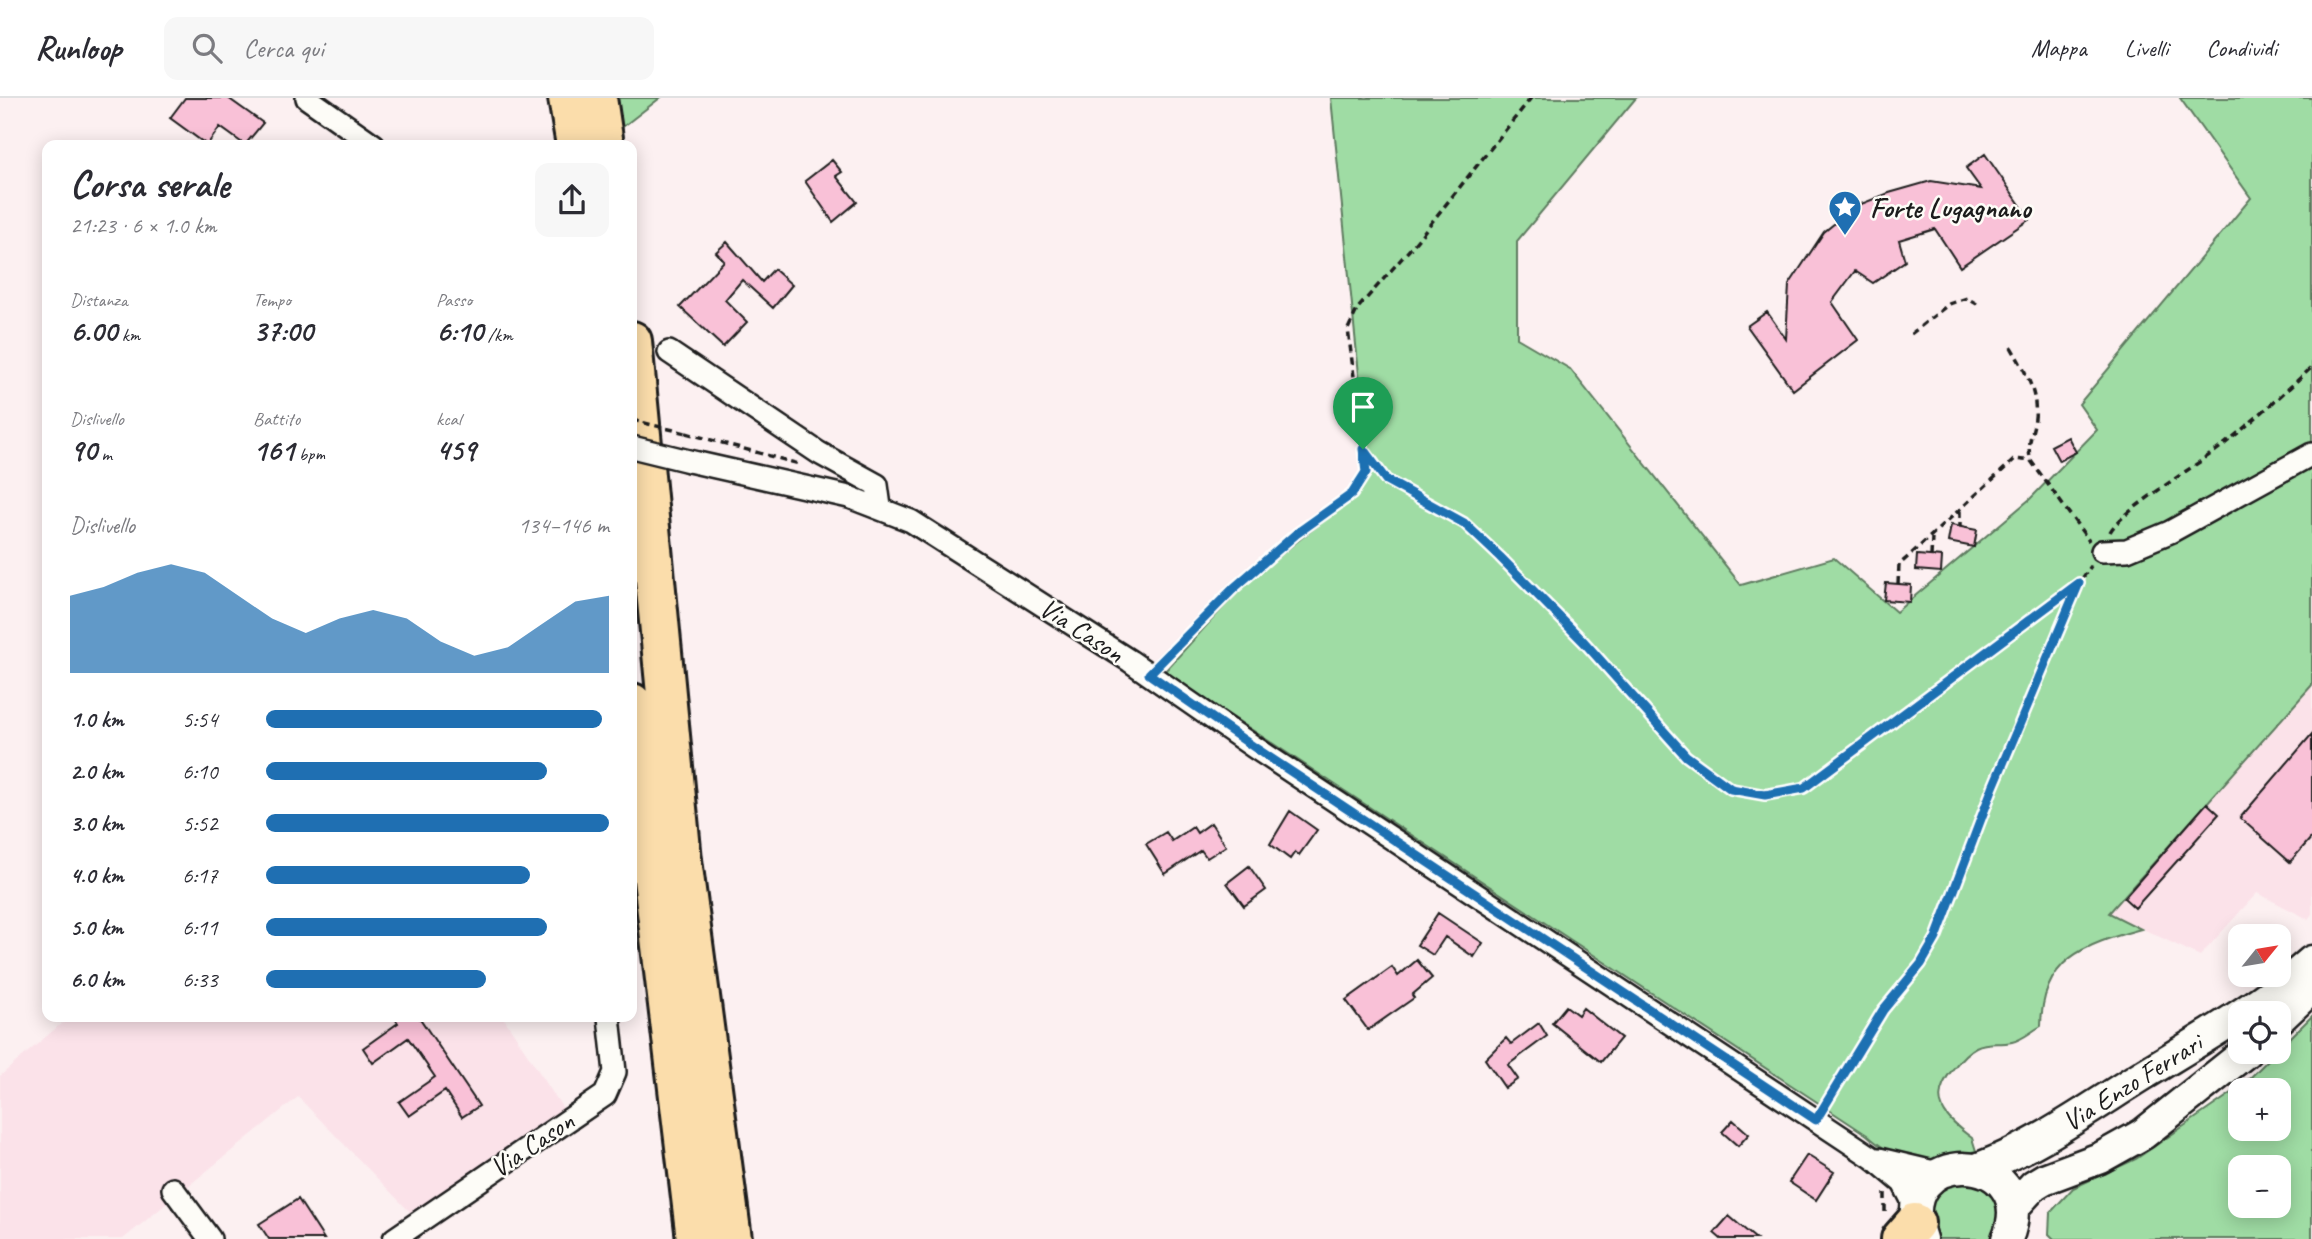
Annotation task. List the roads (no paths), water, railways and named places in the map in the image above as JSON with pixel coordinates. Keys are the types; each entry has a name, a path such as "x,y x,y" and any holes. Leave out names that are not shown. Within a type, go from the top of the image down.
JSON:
{"highway":[{"path":"568,98 575,140"},
{"path":"597,98 603,140"},
{"path":"637,393 682,860 732,1239"},
{"path":"637,745 696,1239"}],"main road":[{"name":"Via Enzo Ferrari","path":"1938,1173 1951,1168 1979,1168 2007,1158 2218,1028 2312,961"},
{"path":"2291,1008 2312,988"},
{"name":"Via Enzo Ferrari","path":"2015,1226 2034,1185 2099,1158 2143,1134 2231,1064"},
{"path":"1979,1168 2002,1184 2015,1226"},
{"path":"1907,1227 1923,1187 1938,1173"}],"street":[{"path":"306,98 367,140"},
{"path":"669,352 820,453 870,479 877,485 880,507"},
{"name":"Via Cason","path":"637,448 880,507 911,521 953,546 1873,1158 1903,1184 1907,1227"},
{"path":"2102,551 2127,550 2170,532 2312,454"},
{"name":"Via Cason","path":"394,1239 605,1095 615,1072 610,1022"},
{"name":"Via Cason","path":"1873,1158 1938,1173"},
{"path":"173,1189 210,1239"}],"place":[{"name":"Forte Lugagnano","path":"1845,237"}]}
